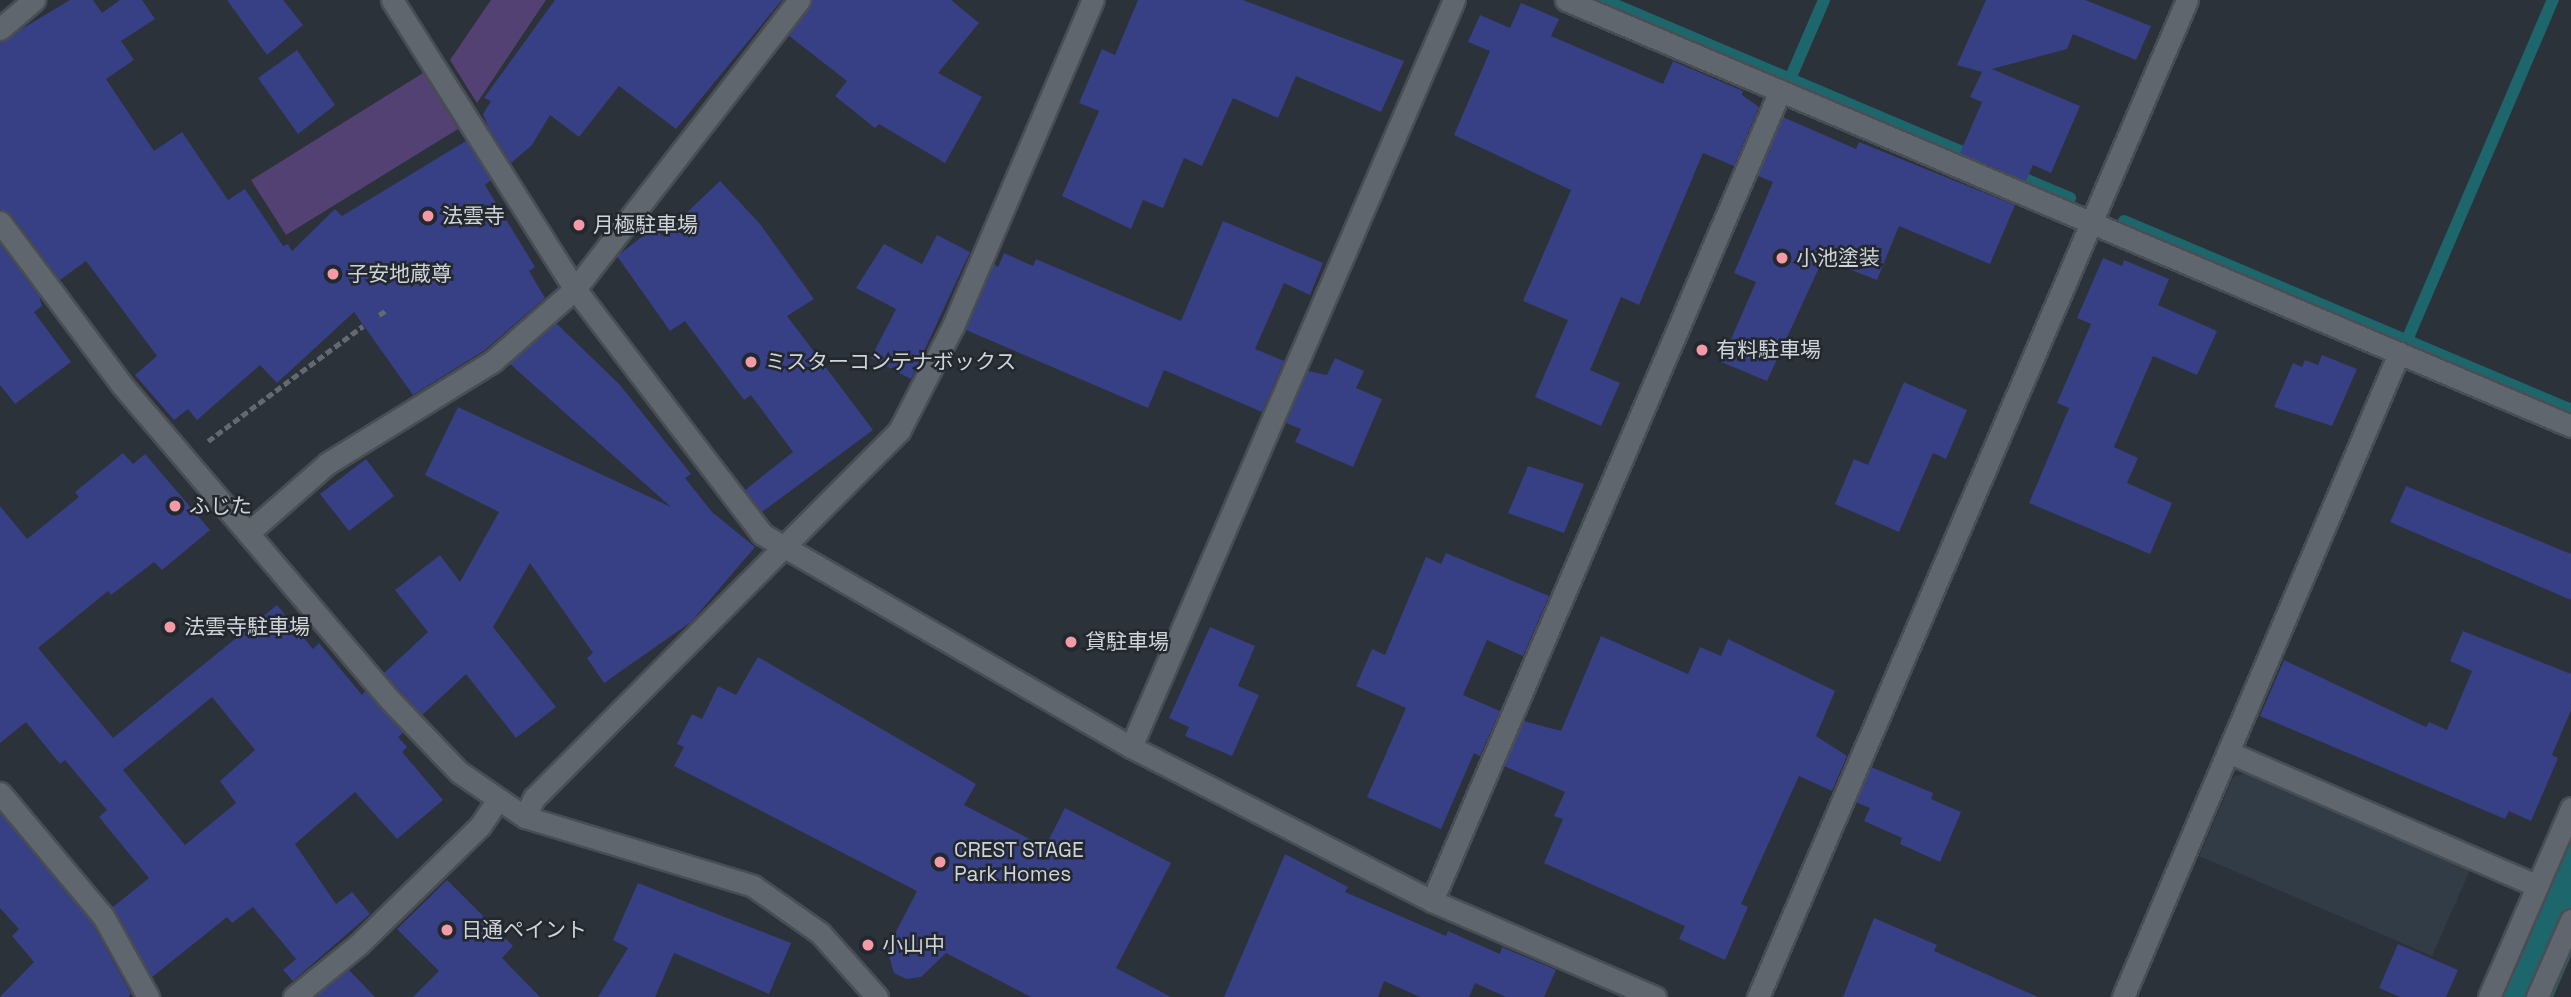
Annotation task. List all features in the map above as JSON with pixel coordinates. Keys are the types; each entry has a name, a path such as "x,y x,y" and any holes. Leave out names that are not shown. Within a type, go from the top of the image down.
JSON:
{"street":[{"path":"0,29 34,0"},
{"path":"392,0 575,289 762,534 1131,747 1432,901 1655,997"},
{"path":"248,533 328,463 493,360 575,289 799,0"},
{"path":"525,817 534,798 899,431 953,326 1093,0"},
{"path":"1131,747 1454,0"},
{"path":"1566,0 2571,426"},
{"path":"1759,997 2187,0"},
{"path":"1432,901 1780,91"},
{"path":"0,222 121,384 248,533 424,737 496,802 525,817 753,886 820,933 877,997"},
{"path":"2123,997 2399,353"},
{"path":"2228,752 2537,886"},
{"path":"0,793 103,916 148,997"},
{"path":"294,997 358,945 480,826 496,802"},
{"path":"2488,997 2571,808"},
{"path":"2537,997 2571,920"}],"path":[{"path":"379,315 387,310"},
{"path":"185,459 363,326"}],"shaded area":[{"path":"491,0 546,0 477,103 450,60"},
{"path":"423,73 458,129 286,235 251,180"},
{"path":"2245,773 2470,870 2432,956 2199,856 2233,777"}],"building":[{"path":"70,0 93,0 102,13 120,0 142,0 155,19 121,41 134,60 106,79 154,151 182,132 228,200 245,189 283,246 288,244 292,251 335,209 342,216 466,141 491,180 485,185 535,267 529,271 545,298 485,350 413,395 354,312 277,383 260,365 197,420 188,409 174,420 135,375 157,356 86,261 60,280 11,214 0,209 0,42"},
{"path":"227,0 283,0 303,25 267,55"},
{"path":"555,0 782,0 676,129 619,86 579,137 550,115 532,145 511,163 488,127 483,114 491,101 484,98"},
{"path":"812,0 951,0 979,23 938,73 982,97 945,163 879,124 875,128 835,96 847,81 788,35"},
{"path":"1138,0 1243,0 1404,61 1381,112 1296,76 1278,118 1233,98 1202,166 1184,158 1163,208 1143,200 1131,229 1062,196 1099,111 1079,103 1102,49 1115,55"},
{"path":"1986,0 2085,0 2151,26 2136,60 2073,34 2067,49 1992,69 2080,106 2051,173 2033,165 2026,181 1960,153 1982,102 1970,97 1982,72 1957,65"},
{"path":"1521,3 1559,19 1551,36 1663,84 1673,61 1743,91 1742,95 1759,107 1734,166 1703,153 1639,305 1621,297 1590,370 1620,383 1601,426 1535,397 1568,320 1523,301 1571,190 1454,135 1490,51 1468,42 1480,15 1510,28"},
{"path":"297,50 335,105 298,134 258,78"},
{"path":"1783,117 1856,149 1859,142 2015,205 1990,264 1899,226 1877,280 1823,259 1767,381 1721,362 1756,282 1734,273 1773,182 1758,176"},
{"path":"720,181 760,224 814,299 787,316 873,430 762,512 745,490 793,452 751,395 744,400 685,321 670,331 617,256 655,227 662,236"},
{"path":"1223,221 1323,263 1310,295 1284,283 1255,349 1284,361 1262,412 1164,370 1148,408 966,330 994,264 998,267 1004,253 1033,266 1036,259 1181,321"},
{"path":"937,235 970,252 911,379 871,358 896,309 856,288 884,244 922,264"},
{"path":"0,244 39,296 42,306 34,312 71,362 15,404 0,385"},
{"path":"2103,258 2122,266 2124,260 2169,279 2158,305 2217,331 2197,375 2153,356 2114,447 2138,458 2127,483 2172,503 2150,554 2029,503 2069,408 2057,403 2091,324 2077,318"},
{"path":"556,323 620,385 691,474 685,478 712,512 755,547 691,622 604,683 587,658 593,653 530,563 493,627 556,707 516,738 466,674 422,715 384,673 428,632 395,590 440,555 460,582 499,512 425,475 458,407 671,507 510,364"},
{"path":"2322,355 2357,369 2332,426 2274,407 2293,363 2302,367 2305,360 2318,365"},
{"path":"1335,358 1364,371 1356,388 1382,399 1353,467 1295,442 1301,429 1286,423 1308,371 1327,375"},
{"path":"1904,382 1967,410 1946,459 1933,453 1899,532 1835,504 1854,459 1868,465"},
{"path":"123,453 133,464 145,454 210,530 162,570 154,562 111,595 108,591 38,648 113,738 277,605 313,649 319,643 362,695 365,691 403,733 398,737 407,747 402,752 443,800 397,839 355,792 295,844 336,904 352,892 370,914 293,981 283,970 296,959 253,907 232,923 227,917 152,977 113,907 149,878 99,817 107,810 65,760 60,764 26,722 0,743 0,506 27,539 79,497 75,492","holes":["212,697 255,750 220,781 236,803 185,845 123,770"]},
{"path":"366,459 394,496 349,531 320,494"},
{"path":"1528,466 1584,484 1564,533 1508,513"},
{"path":"2406,486 2571,554 2571,600 2390,522"},
{"path":"1446,553 1549,596 1523,656 1487,640 1463,695 1500,711 1480,756 1474,753 1441,829 1367,797 1406,708 1356,686 1372,649 1385,655 1426,557 1441,564"},
{"path":"1210,627 1255,646 1238,686 1259,695 1232,756 1185,736 1189,727 1169,718"},
{"path":"2463,631 2571,674 2571,710 2552,755 2558,758 2531,821 2509,811 2505,819 2260,716 2284,660 2426,727 2429,722 2447,730 2472,671 2450,661"},
{"path":"1601,636 1688,674 1700,647 1721,656 1728,639 1835,691 1816,736 1847,756 1832,791 1799,776 1741,904 1748,907 1725,960 1679,939 1685,926 1544,863 1563,819 1554,816 1565,792 1504,766 1524,721 1561,731"},
{"name":"CREST STAGE Park Homes","path":"758,657 976,784 964,805 1045,847 1065,808 1171,863 1116,968 1171,997 1031,997 946,953 921,977 906,979 894,973 887,949 917,891 674,766 684,747 677,744 692,714 702,719 718,686 736,695"},
{"path":"1871,767 1933,793 1931,799 1961,812 1940,862 1900,844 1902,838 1864,821 1870,808 1856,802"},
{"path":"0,813 92,923 131,994 128,997 0,997 34,962 12,936 19,929 0,908"},
{"path":"1285,854 1348,887 1345,892 1446,936 1448,931 1500,954 1502,947 1556,970 1544,997 1506,997 1475,983 1469,997 1420,997 1384,981 1378,997 1224,997"},
{"path":"447,880 513,946 502,958 540,997 413,997 439,971 397,929"},
{"path":"638,883 791,943 769,994 674,953 655,997 598,997 628,948 613,940"},
{"path":"1874,918 1937,945 1934,951 2038,997 1843,997"},
{"path":"2398,944 2458,970 2446,997 2400,997 2379,988"},
{"path":"349,970 375,997 315,997"}],"waterway":[{"path":"1604,0 1974,157"},
{"path":"1790,79 1824,0"},
{"path":"2407,340 2553,0"},
{"path":"2013,174 2070,198"},
{"path":"2124,221 2571,410"},
{"path":"2515,997 2571,868"}],"place":[{"name":"法雲寺","path":"428,216"},
{"name":"月極駐車場","path":"579,225"},
{"name":"小池塗装","path":"1782,258"},
{"name":"子安地蔵尊","path":"333,274"},
{"name":"有料駐車場","path":"1702,350"},
{"name":"ミスターコンテナボックス","path":"751,362"},
{"name":"ふじた","path":"175,506"},
{"name":"法雲寺駐車場","path":"170,627"},
{"name":"貸駐車場","path":"1071,642"},
{"name":"CREST STAGE Park Homes","path":"940,862"},
{"name":"日通ペイント","path":"447,930"},
{"name":"小山中","path":"868,945"}]}
